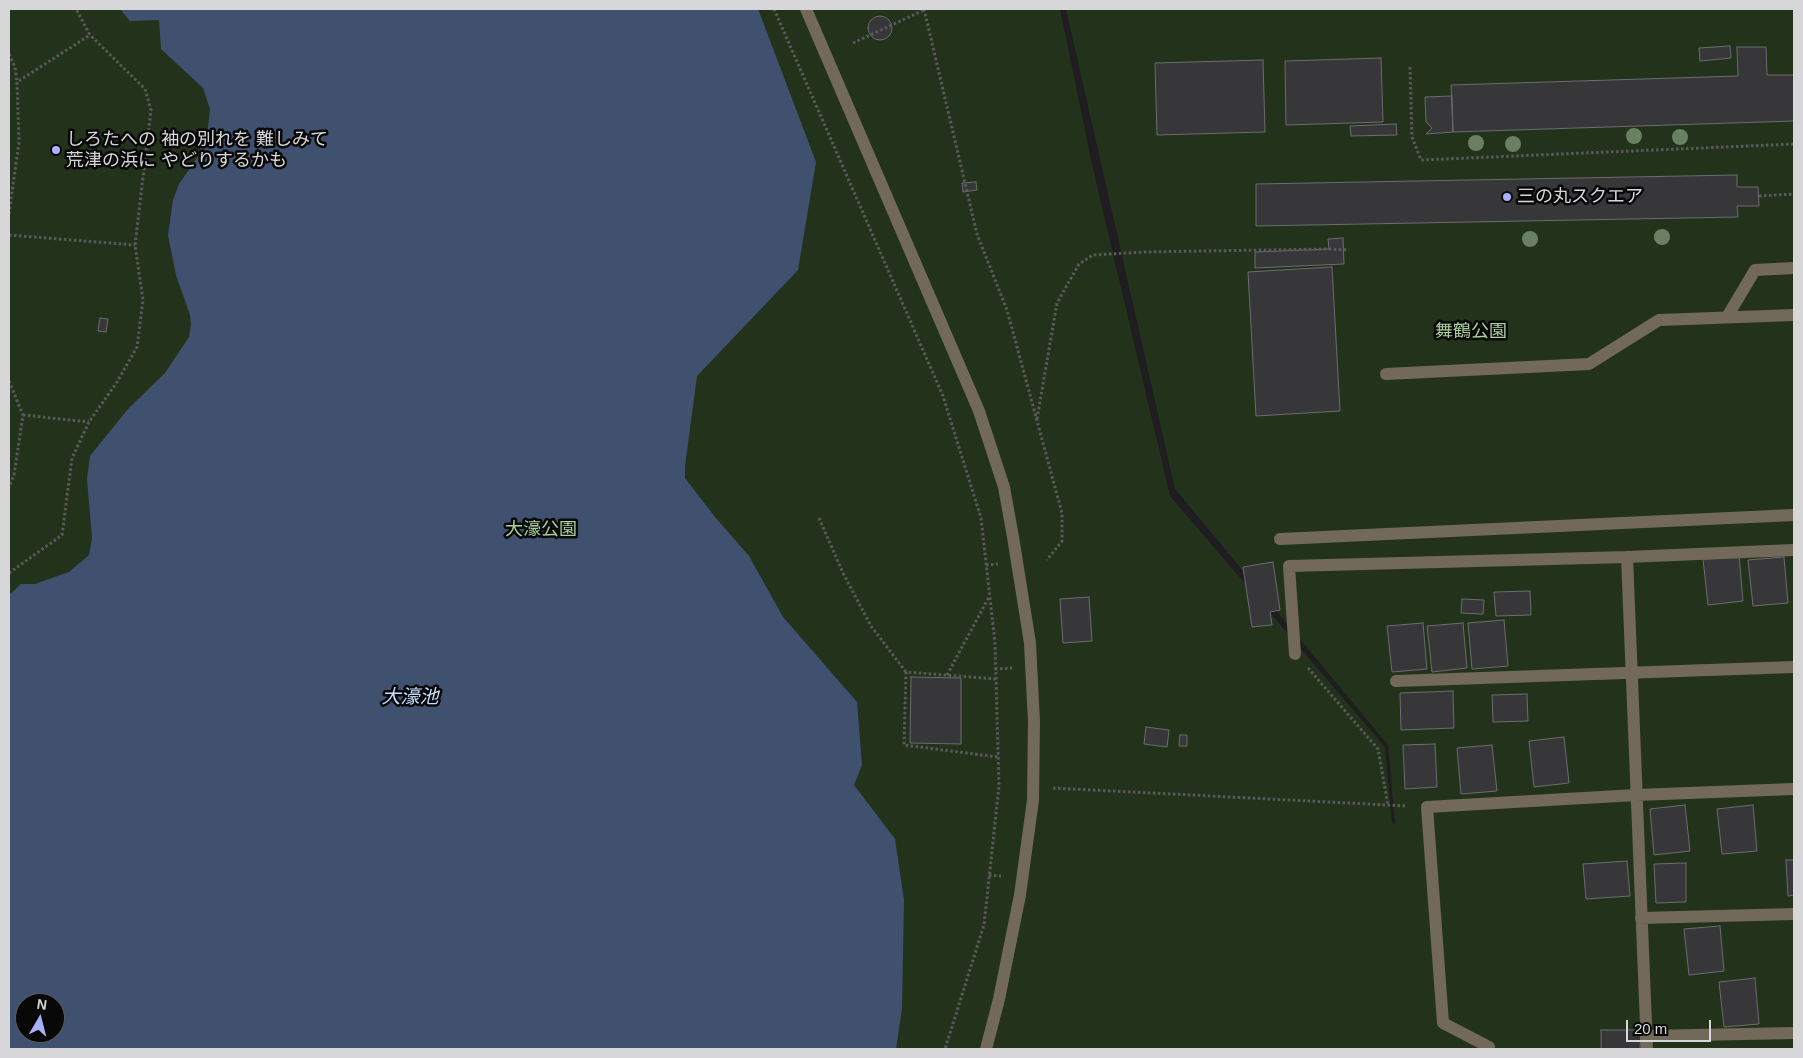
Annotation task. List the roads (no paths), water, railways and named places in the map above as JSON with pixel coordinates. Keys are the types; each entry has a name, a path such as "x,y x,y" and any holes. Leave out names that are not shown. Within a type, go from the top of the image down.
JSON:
{"street":[{"path":"806,9 979,411 1004,488 1013,537 1030,643 1034,722 1033,800 1020,896 999,999 986,1049"},
{"path":"1727,317 1755,270 1794,268"},
{"path":"1386,374 1589,364 1659,320 1794,315"},
{"path":"1280,539 1794,515"},
{"path":"1296,654 1289,566 1627,557 1794,550"},
{"path":"1627,557 1646,1043 1794,1033"},
{"path":"1396,681 1794,667"},
{"path":"1489,1049 1443,1023 1427,807 1636,795 1794,789"},
{"path":"1641,918 1794,914"}],"water":[{"name":"大濠池","path":"120,9 758,9 816,162 798,270 697,376 685,478 715,517 749,556 783,617 857,702 862,765 854,785 895,839 904,900 902,1008 896,1049 9,1049 9,595 21,584 35,584 69,572 89,555 92,538 87,479 90,456 128,409 165,373 189,337 191,325 190,315 176,275 168,235 173,200 179,184 197,158 208,128 210,109 203,88 161,49 159,20 130,21"}],"place":[{"name":"しろたへの 袖の別れを 難しみて 荒津の浜に やどりするかも","path":"56,150"},
{"name":"三の丸スクエア","path":"1507,197"}],"park label":[{"name":"舞鶴公園","path":"1471,332"},
{"name":"大濠公園","path":"541,530"}]}
